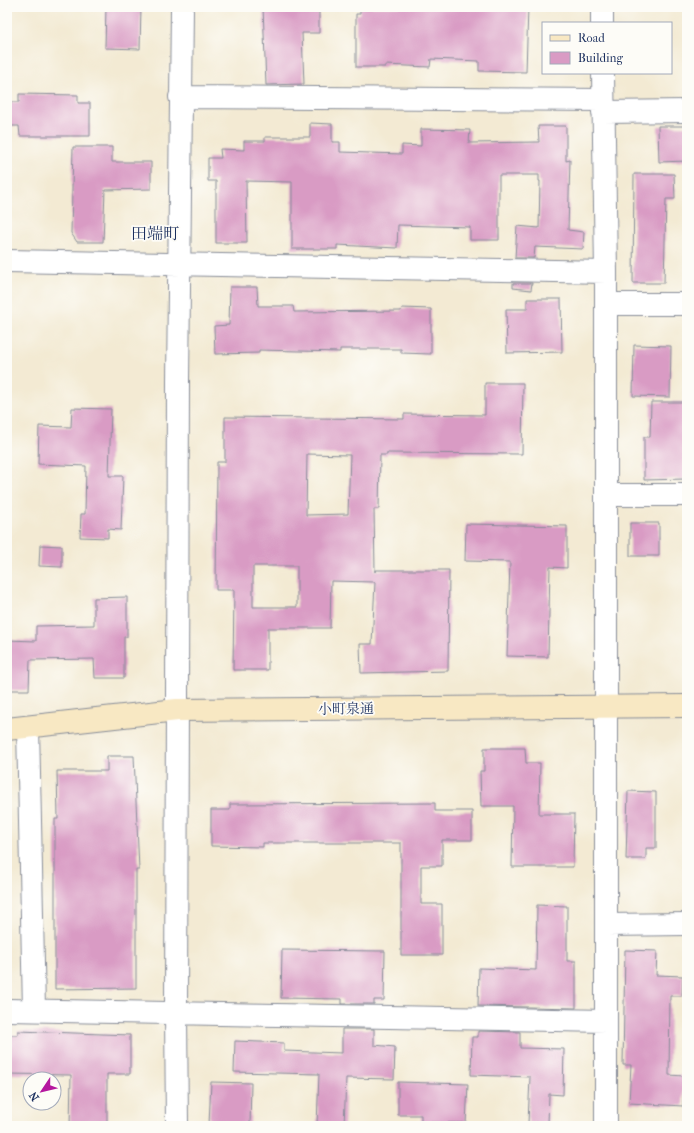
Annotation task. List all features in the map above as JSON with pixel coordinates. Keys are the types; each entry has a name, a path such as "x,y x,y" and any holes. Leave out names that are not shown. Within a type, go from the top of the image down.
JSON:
{"street":[{"path":"177,1126 177,710 180,98 182,7"},
{"path":"602,7 602,22"},
{"path":"602,74 606,272 606,1126"},
{"path":"180,98 603,106 687,111"},
{"path":"7,261 606,272"},
{"path":"606,304 687,304"},
{"path":"606,495 687,495"},
{"name":"小町泉通","path":"7,729 177,710 687,706"},
{"path":"28,727 34,1010"},
{"path":"606,925 687,924"},
{"path":"7,1010 606,1021"}],"building":[{"path":"106,7 141,7 140,49 105,48"},
{"path":"263,7 319,7 319,33 302,33 304,84 266,85"},
{"path":"360,7 528,7 526,72 479,71 479,61 431,59 430,67 385,65 385,67 356,67 356,14 360,14"},
{"path":"19,94 78,95 78,103 90,103 90,136 20,136 19,126 7,126 7,102 19,102"},
{"path":"310,123 332,124 332,142 340,142 340,152 402,154 402,145 421,146 421,129 470,130 469,143 539,142 538,126 566,126 566,161 570,160 568,230 584,232 583,249 535,247 534,258 515,258 517,226 539,228 539,175 499,175 499,240 470,240 470,227 398,225 397,248 337,245 337,249 292,249 292,182 246,181 247,243 216,243 216,181 208,181 208,158 221,158 220,149 244,150 244,141 265,141 265,137 310,137"},
{"path":"658,126 687,126 687,161 659,162"},
{"path":"73,147 112,147 112,162 151,162 151,189 105,190 103,242 77,242 71,233"},
{"path":"634,174 674,174 675,199 666,199 664,283 633,283"},
{"path":"513,283 532,283 531,290 513,288"},
{"path":"230,287 257,287 258,306 293,306 294,312 401,311 402,308 431,309 431,354 401,353 401,349 340,349 340,352 259,350 259,353 215,354 214,326 229,325"},
{"path":"527,299 561,299 562,352 507,353 506,309 527,309"},
{"path":"634,345 671,346 670,397 633,396"},
{"path":"485,383 523,383 522,454 387,453 387,455 380,455 379,509 374,509 375,572 375,570 449,570 448,671 361,673 360,644 372,644 375,582 331,581 330,628 268,628 268,670 233,670 234,590 216,590 217,462 225,462 225,417 404,419 404,414 485,415","holes":["307,454 350,455 348,514 306,515","253,566 297,566 297,607 253,607"]},
{"path":"651,402 687,402 686,479 644,480 644,437 650,437"},
{"path":"72,408 111,409 109,476 123,476 121,530 108,529 108,538 80,537 81,514 85,514 86,466 38,464 39,426 71,427"},
{"path":"630,523 659,523 659,556 630,556"},
{"path":"466,524 567,526 567,568 550,567 548,657 507,656 510,562 465,561"},
{"path":"40,545 62,546 62,567 39,566"},
{"path":"127,597 127,637 124,637 124,678 95,678 94,659 30,660 29,690 7,690 7,640 36,641 36,626 94,625 94,598"},
{"path":"484,748 525,748 526,763 540,763 539,814 574,814 573,867 512,867 513,806 481,806 480,771 484,771"},
{"path":"107,756 134,756 139,870 136,870 136,988 55,989 55,819 58,819 57,771 107,771"},
{"path":"628,791 656,792 656,848 646,848 646,859 626,859"},
{"path":"435,803 435,811 472,811 472,840 442,840 442,866 421,866 421,904 442,904 442,955 401,955 401,843 263,843 263,847 211,846 211,810 230,810 230,804"},
{"path":"537,905 567,906 567,961 576,961 576,1008 478,1006 479,968 536,970"},
{"path":"282,950 385,951 384,1000 374,1000 374,1004 342,1004 342,999 281,998"},
{"path":"625,950 657,951 656,975 683,976 682,996 670,996 669,1075 684,1076 683,1106 629,1103 631,1065 623,1065"},
{"path":"342,1029 374,1029 374,1045 395,1047 394,1079 346,1078 344,1126 317,1125 319,1074 234,1072 235,1041 284,1043 284,1051 342,1053"},
{"path":"18,1031 130,1035 130,1074 107,1074 107,1126 70,1126 71,1075 62,1075 62,1071 22,1071 22,1074 7,1074 7,1035 18,1035"},
{"path":"478,1031 520,1032 520,1048 564,1049 563,1095 549,1094 548,1124 528,1123 530,1077 471,1075 472,1037 478,1037"},
{"path":"211,1082 251,1083 250,1126 209,1124"},
{"path":"398,1082 468,1084 466,1123 421,1122 421,1115 398,1115"}],"district":[{"name":"田端町","path":"155,233"}]}
